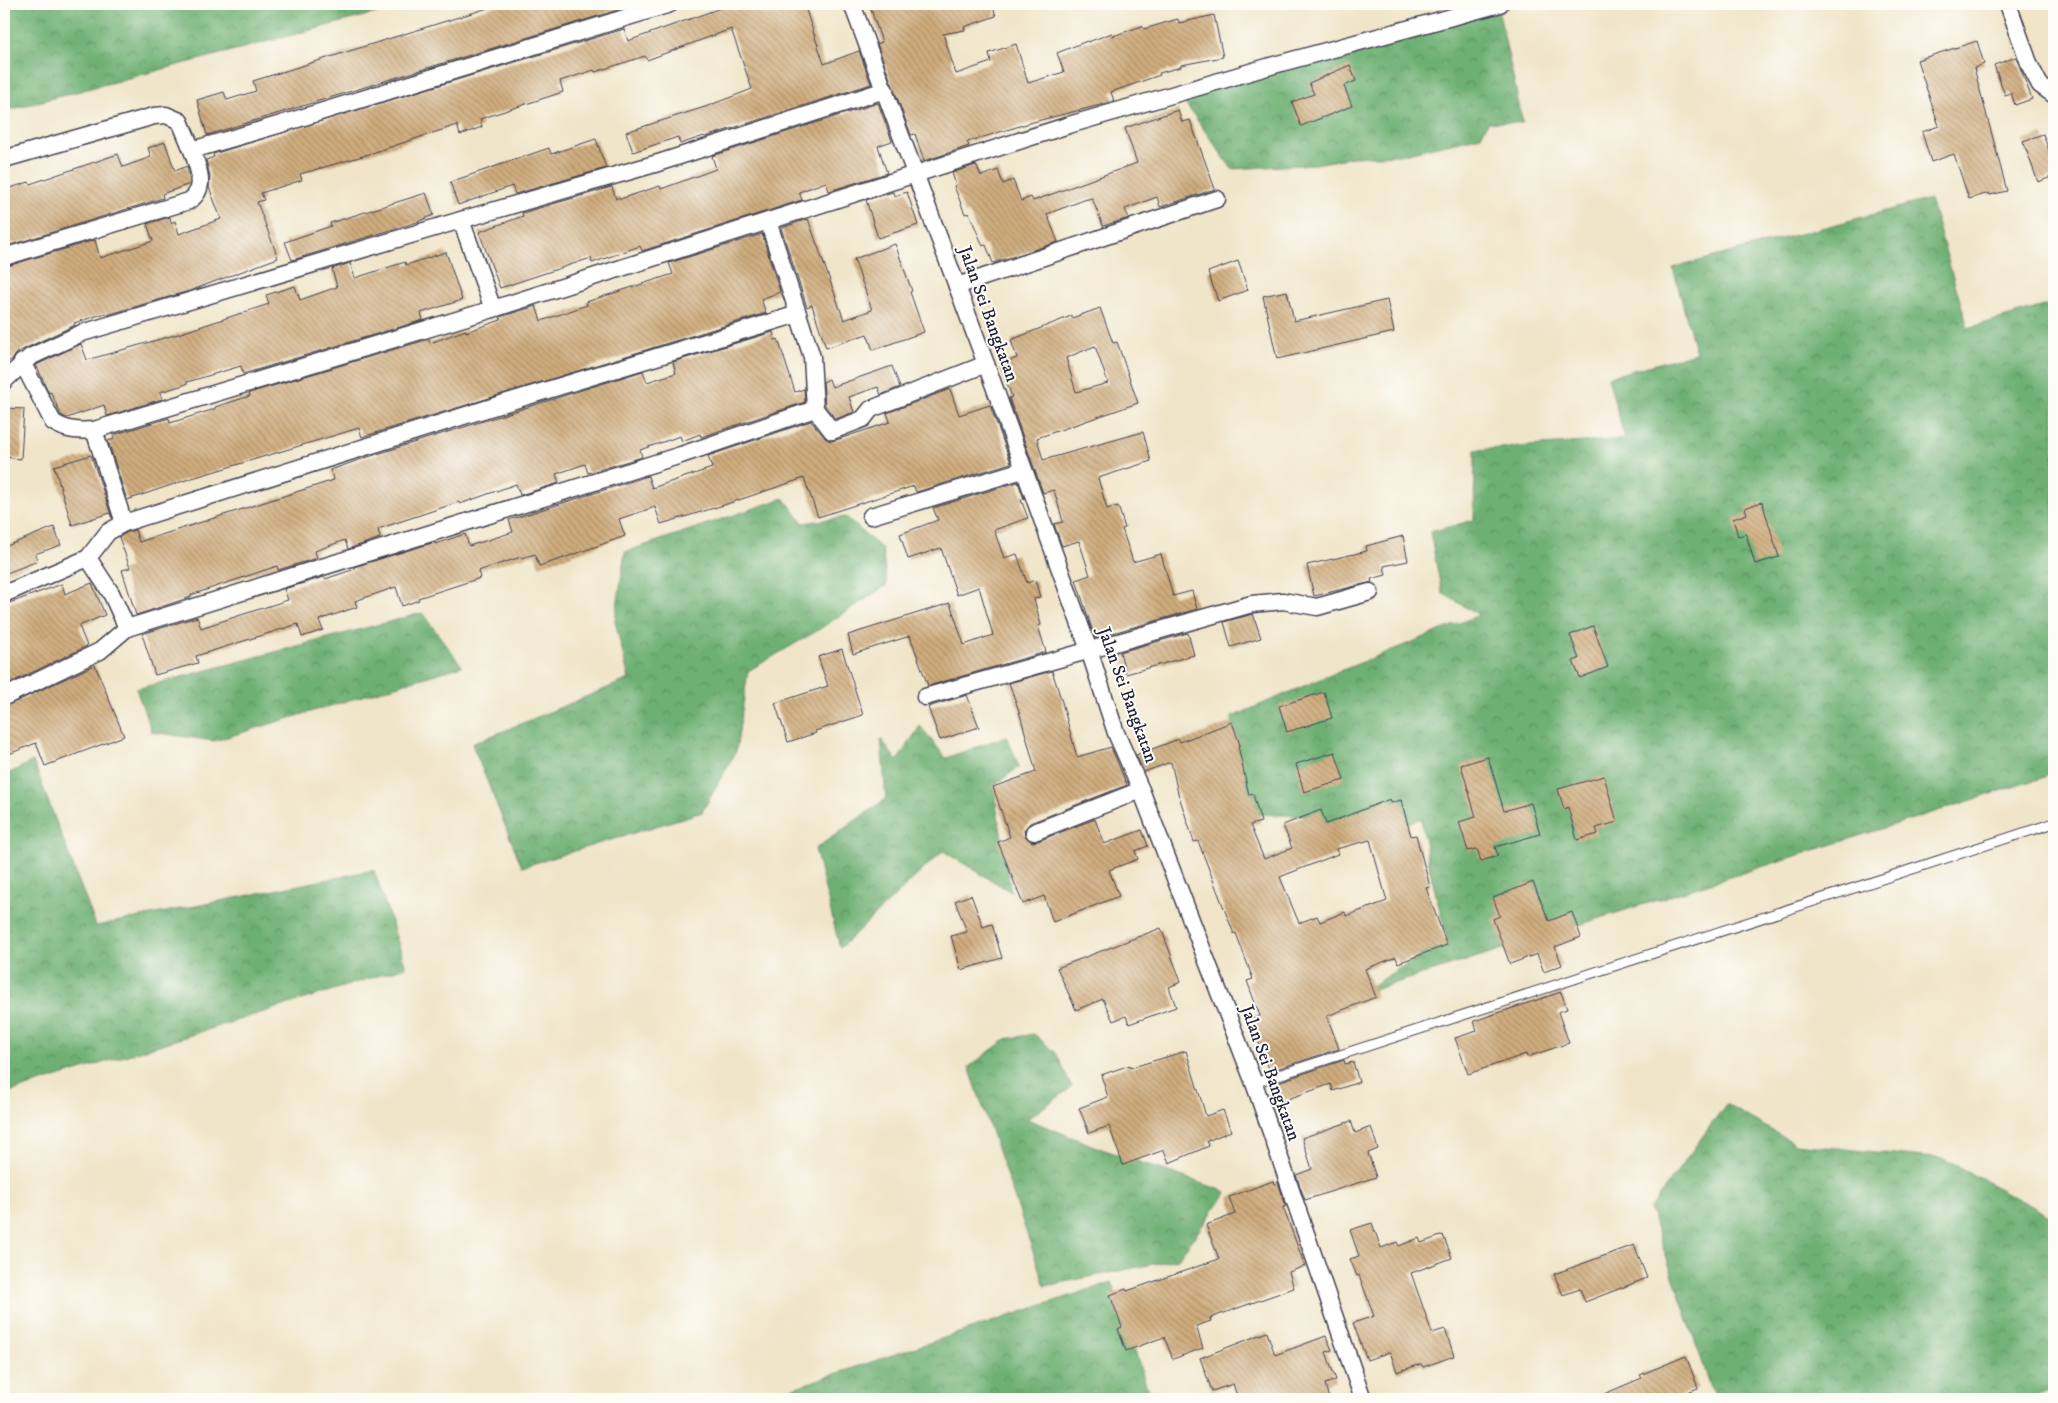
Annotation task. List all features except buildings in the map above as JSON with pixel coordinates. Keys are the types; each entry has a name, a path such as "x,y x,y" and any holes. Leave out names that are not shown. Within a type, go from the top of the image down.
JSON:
{"street":[{"path":"192,150 670,4"},
{"name":"Jalan Sei Bangkatan","path":"852,4 986,364 1089,650 1116,734 1141,790 1254,1084 1363,1399"},
{"path":"22,362 53,422 75,431 94,430 493,309 1060,128 1264,68 1500,4"},
{"path":"2008,4 2030,66 2040,85 2054,95"},
{"path":"4,381 22,362 82,333 461,220 658,164 885,90"},
{"path":"4,159 154,116 166,115 180,121 198,168 200,190 189,201 4,257"},
{"path":"957,286 1217,199"},
{"path":"461,220 493,309"},
{"path":"768,221 812,357 815,409 832,430 863,419 871,409 986,364"},
{"path":"4,594 88,558 108,532 124,523 499,405 798,314"},
{"path":"4,696 100,652 128,628 681,455 815,409"},
{"path":"94,430 124,523"},
{"path":"870,516 1023,470"},
{"path":"88,558 112,593 128,628"},
{"path":"925,697 1252,604 1282,601 1317,607 1370,592"},
{"path":"1034,832 1141,790"}],"lane":[{"path":"1254,1084 2054,823"}],"green space":[{"path":"4,4 410,4 4,111"},
{"path":"1497,4 1523,123 1488,122 1481,136 1399,155 1352,157 1316,164 1232,169 1178,93"},
{"path":"1930,199 1968,328 2054,303 2054,774 1355,996 1447,939 1430,871 1421,818 1361,842 1314,816 1251,814 1234,771 1232,717 1479,615 1442,593 1430,532 1474,520 1475,450 1625,439 1608,377 1696,353 1673,268"},
{"path":"784,498 803,523 846,517 882,549 887,585 815,632 748,671 736,751 702,812 522,867 472,744 629,679 615,621 625,552"},
{"path":"422,613 462,666 214,741 152,732 136,689"},
{"path":"920,726 946,758 1007,736 1019,767 993,786 1011,892 943,851 840,948 815,849 886,799 881,739 897,761"},
{"path":"33,761 96,926 374,870 406,967 4,1094 4,776"},
{"path":"1034,1034 1056,1053 1072,1087 1027,1119 1099,1148 1227,1192 1178,1259 1045,1286 969,1067 1006,1039"},
{"path":"1726,1104 1795,1144 1944,1159 2054,1218 2054,1389 2028,1399 1715,1399 1650,1209"},
{"path":"1112,1282 1148,1390 1213,1399 760,1399"}]}
